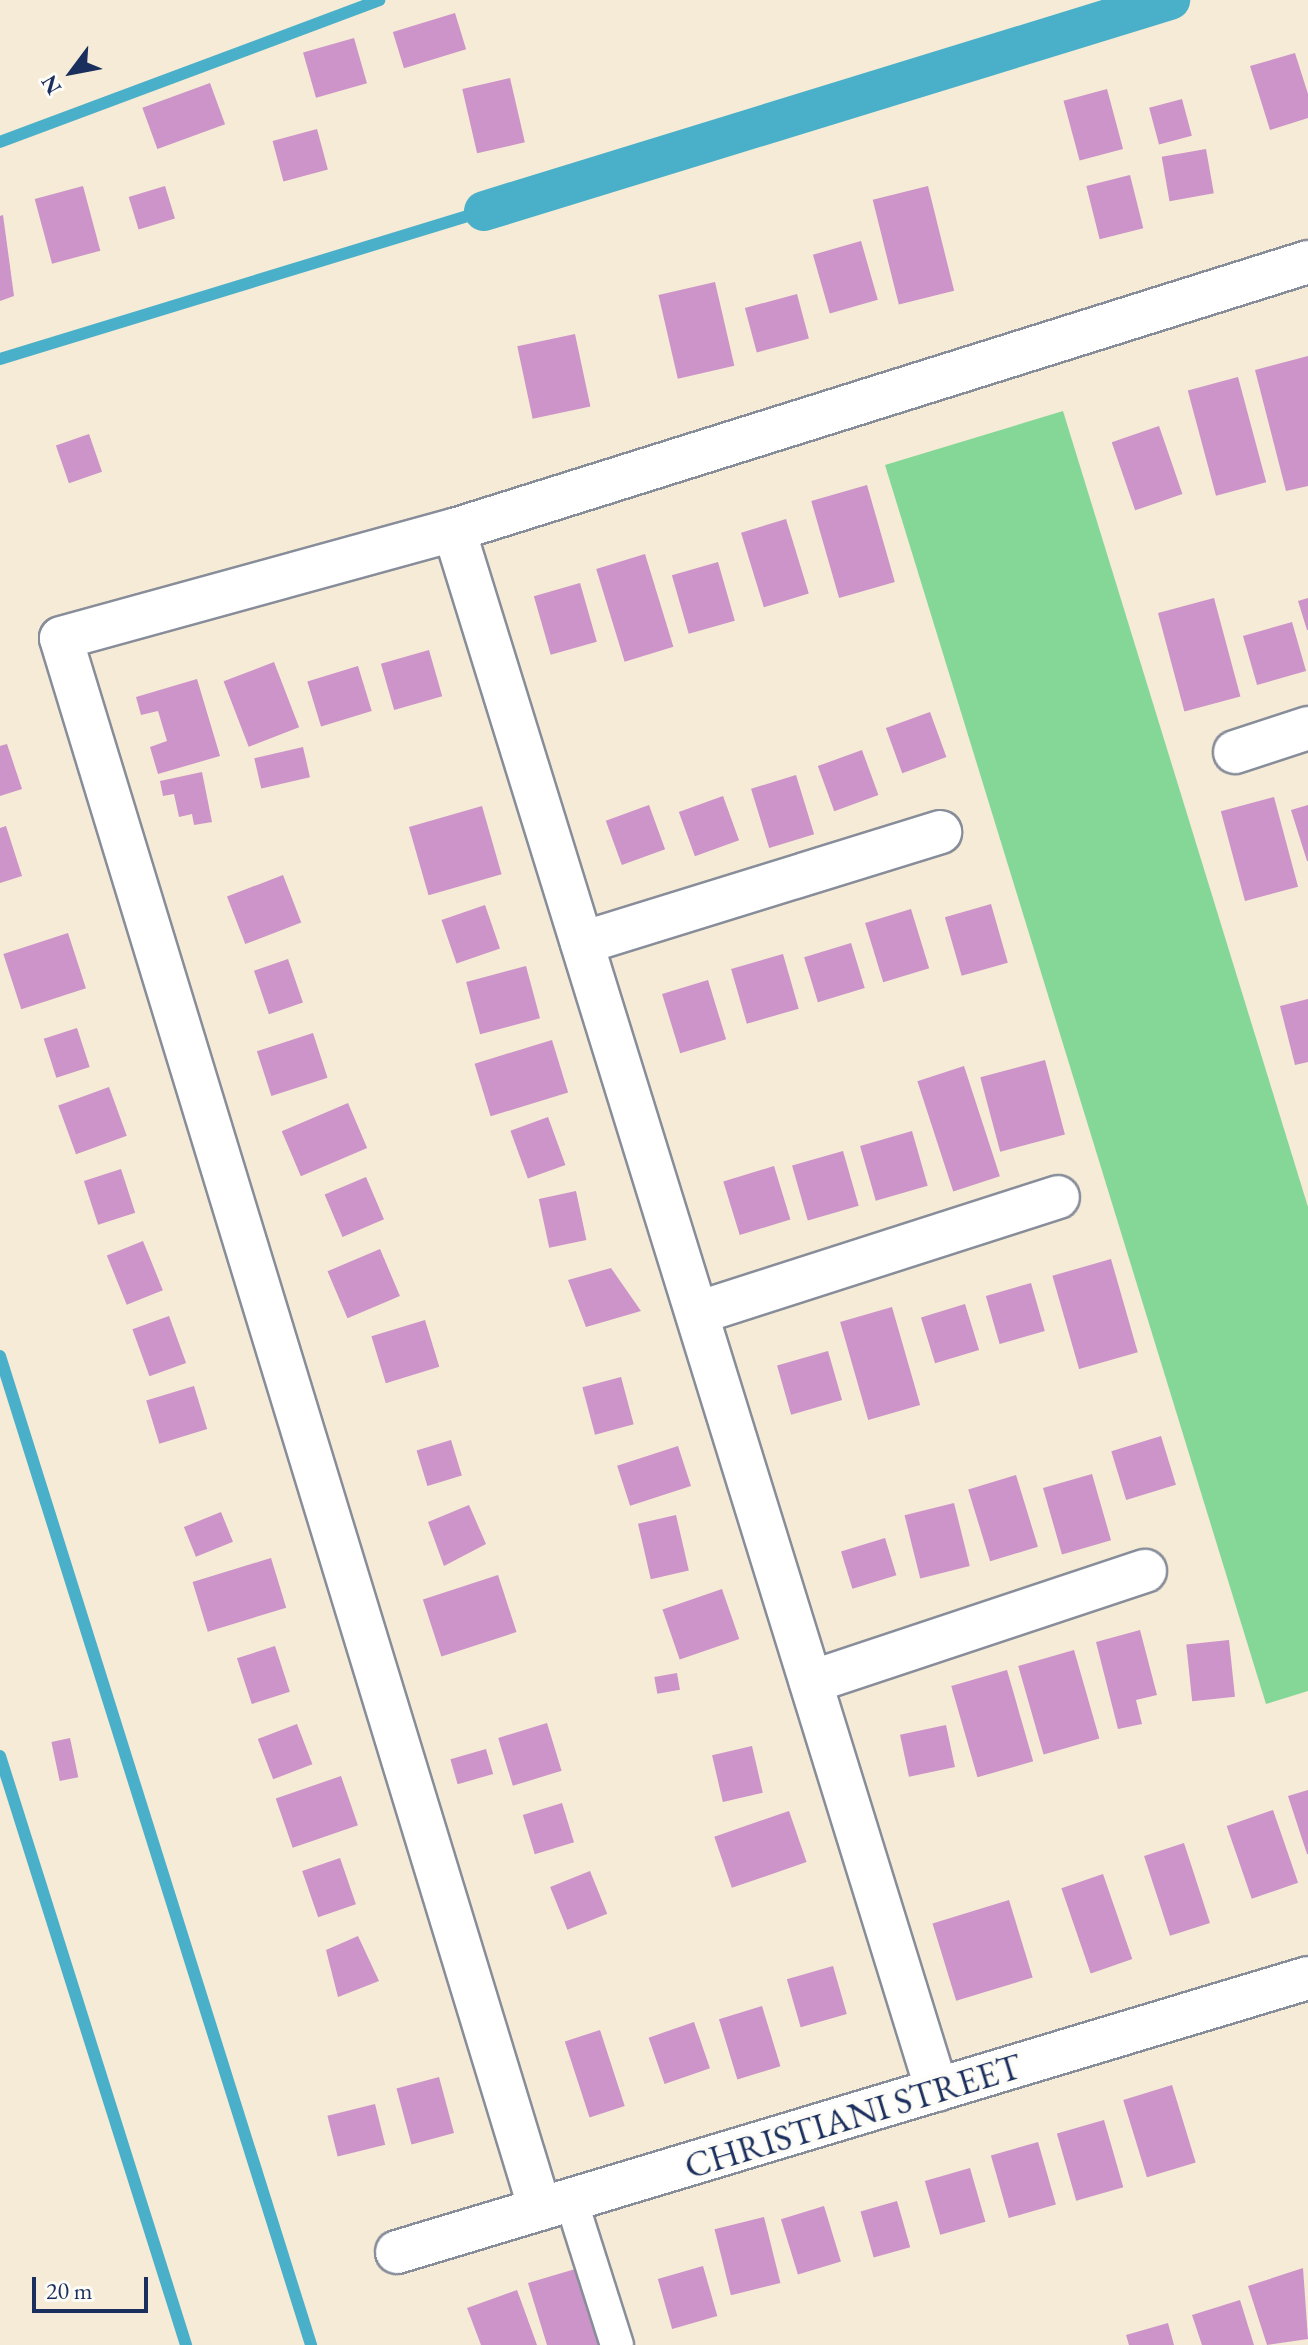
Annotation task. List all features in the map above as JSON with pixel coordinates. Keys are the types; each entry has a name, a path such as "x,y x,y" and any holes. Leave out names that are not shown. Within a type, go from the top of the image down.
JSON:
{"street":[{"path":"617,2345 556,2205 61,638 454,530 1308,262"},
{"path":"454,530 937,2090"},
{"path":"1235,752 1308,728"},
{"path":"582,943 940,832"},
{"path":"697,1313 1058,1197"},
{"path":"811,1682 1145,1571"},
{"name":"CHRISTIANI STREET","path":"397,2252 1308,1978"}],"green space":[{"path":"1063,411 1308,1207 1308,1691 1266,1704 885,465"}],"building":[{"path":"455,13 466,49 404,68 393,32"},
{"path":"354,38 367,83 316,98 303,53"},
{"path":"1295,53 1308,94 1308,118 1270,130 1250,66"},
{"path":"510,78 525,142 477,153 462,89"},
{"path":"210,83 225,124 157,149 142,108"},
{"path":"1107,89 1123,149 1080,161 1064,101"},
{"path":"1182,99 1192,136 1159,145 1149,108"},
{"path":"317,129 328,170 283,181 273,141"},
{"path":"1206,149 1214,193 1169,201 1162,157"},
{"path":"1130,175 1143,228 1100,239 1086,186"},
{"path":"83,186 100,251 52,264 35,199"},
{"path":"165,186 175,219 139,230 129,197"},
{"path":"928,186 954,291 899,305 873,200"},
{"path":"3,215 14,296 0,301 0,216"},
{"path":"861,241 878,300 830,313 813,255"},
{"path":"715,282 734,366 678,379 658,295"},
{"path":"797,294 809,338 757,352 745,308"},
{"path":"575,334 590,406 533,419 517,346"},
{"path":"1308,356 1308,486 1286,491 1255,370"},
{"path":"1238,377 1266,482 1216,496 1188,390"},
{"path":"1159,426 1182,494 1135,510 1112,442"},
{"path":"89,434 102,472 69,483 56,445"},
{"path":"867,485 895,582 839,598 811,501"},
{"path":"786,519 809,594 764,607 741,533"},
{"path":"645,554 673,647 625,662 596,569"},
{"path":"718,562 735,621 689,634 672,575"},
{"path":"580,583 597,642 551,655 534,596"},
{"path":"1214,598 1240,697 1184,712 1158,613"},
{"path":"1308,598 1308,630 1307,630 1298,601"},
{"path":"1292,622 1306,671 1257,685 1243,636"},
{"path":"429,650 442,696 394,710 381,664"},
{"path":"274,662 299,727 249,747 224,681"},
{"path":"358,666 372,711 321,726 307,681"},
{"path":"197,679 220,756 158,774 150,747 167,741 158,711 141,715 136,697"},
{"path":"930,712 946,757 902,773 886,728"},
{"path":"7,744 22,789 0,796 0,746"},
{"path":"303,747 310,777 261,788 254,758"},
{"path":"862,750 878,795 834,811 818,766"},
{"path":"202,772 212,822 194,825 192,814 179,817 174,794 163,796 160,781"},
{"path":"796,775 814,834 769,848 751,789"},
{"path":"723,796 739,840 695,856 679,812"},
{"path":"1274,797 1298,887 1245,901 1221,811"},
{"path":"649,805 665,849 622,865 606,821"},
{"path":"1308,805 1308,861 1307,861 1291,810"},
{"path":"482,806 502,874 429,895 409,827"},
{"path":"6,826 22,876 0,883 0,828"},
{"path":"283,875 301,923 245,944 227,897"},
{"path":"991,904 1008,963 962,976 945,917"},
{"path":"485,905 500,948 456,963 442,920"},
{"path":"911,909 929,968 883,982 865,923"},
{"path":"68,933 86,988 21,1009 3,954"},
{"path":"851,943 865,988 818,1002 804,957"},
{"path":"783,954 799,1009 747,1024 731,969"},
{"path":"288,959 303,1002 269,1014 254,971"},
{"path":"526,966 540,1018 480,1034 466,982"},
{"path":"708,980 726,1039 680,1053 662,994"},
{"path":"1308,999 1308,1062 1295,1065 1280,1006"},
{"path":"77,1028 90,1067 56,1078 44,1039"},
{"path":"313,1033 328,1078 271,1096 257,1051"},
{"path":"552,1040 568,1093 491,1116 475,1064"},
{"path":"1045,1060 1065,1134 1000,1152 980,1077"},
{"path":"964,1066 1000,1176 953,1191 917,1081"},
{"path":"109,1087 127,1136 76,1154 58,1105"},
{"path":"348,1103 367,1148 301,1176 282,1131"},
{"path":"548,1117 565,1165 528,1179 510,1131"},
{"path":"912,1131 928,1186 876,1201 860,1146"},
{"path":"843,1151 859,1206 808,1220 792,1166"},
{"path":"774,1166 790,1220 740,1235 723,1181"},
{"path":"121,1169 135,1213 98,1225 84,1181"},
{"path":"366,1177 384,1219 343,1237 325,1195"},
{"path":"576,1191 586,1240 549,1248 539,1199"},
{"path":"143,1241 163,1290 127,1305 107,1256"},
{"path":"380,1249 400,1296 347,1318 328,1271"},
{"path":"1111,1259 1138,1352 1079,1369 1052,1276"},
{"path":"611,1268 641,1311 586,1327 568,1280"},
{"path":"1031,1283 1045,1331 1000,1344 986,1296"},
{"path":"965,1304 979,1350 935,1363 921,1317"},
{"path":"892,1307 920,1405 868,1420 840,1322"},
{"path":"169,1316 186,1363 149,1376 132,1329"},
{"path":"425,1320 439,1367 386,1383 371,1336"},
{"path":"828,1351 842,1400 791,1415 777,1366"},
{"path":"621,1377 634,1424 595,1435 582,1387"},
{"path":"194,1386 207,1429 159,1444 146,1401"},
{"path":"1161,1436 1176,1485 1126,1500 1111,1451"},
{"path":"451,1440 462,1475 427,1486 417,1451"},
{"path":"678,1446 691,1486 630,1506 617,1466"},
{"path":"1092,1474 1111,1540 1062,1554 1043,1488"},
{"path":"1016,1475 1038,1547 990,1561 968,1490"},
{"path":"954,1503 970,1566 920,1578 905,1515"},
{"path":"469,1505 486,1544 444,1566 428,1522"},
{"path":"221,1512 233,1542 196,1557 184,1527"},
{"path":"676,1515 689,1571 651,1579 638,1524"},
{"path":"885,1538 896,1575 852,1589 841,1551"},
{"path":"271,1558 286,1608 208,1632 193,1582"},
{"path":"498,1575 517,1632 441,1656 423,1599"},
{"path":"722,1589 739,1639 680,1660 662,1610"},
{"path":"1140,1630 1157,1695 1136,1700 1142,1724 1118,1729 1096,1642"},
{"path":"1229,1640 1235,1697 1192,1701 1186,1644"},
{"path":"275,1646 290,1692 252,1704 237,1658"},
{"path":"1074,1650 1099,1738 1044,1754 1018,1666"},
{"path":"1007,1670 1033,1761 977,1777 951,1686"},
{"path":"677,1673 680,1690 657,1694 654,1677"},
{"path":"547,1723 562,1771 513,1786 498,1738"},
{"path":"297,1724 312,1764 273,1779 258,1739"},
{"path":"946,1725 955,1767 909,1777 900,1735"},
{"path":"70,1738 78,1777 60,1781 51,1742"},
{"path":"752,1746 763,1793 723,1802 712,1755"},
{"path":"486,1749 493,1774 458,1784 450,1759"},
{"path":"341,1776 358,1825 293,1848 276,1798"},
{"path":"1308,1790 1308,1854 1307,1854 1288,1796"},
{"path":"562,1803 574,1842 535,1854 523,1815"},
{"path":"1273,1810 1298,1883 1252,1899 1227,1826"},
{"path":"789,1811 807,1862 732,1888 714,1837"},
{"path":"1184,1843 1210,1923 1170,1936 1144,1856"},
{"path":"340,1858 356,1904 318,1917 302,1871"},
{"path":"590,1871 607,1914 567,1930 550,1887"},
{"path":"1103,1874 1132,1959 1091,1973 1061,1888"},
{"path":"1009,1900 1033,1977 956,2001 932,1923"},
{"path":"358,1936 379,1981 338,1997 326,1950"},
{"path":"833,1966 847,2014 801,2027 787,1979"},
{"path":"762,2006 780,2066 737,2079 719,2019"},
{"path":"694,2022 710,2068 665,2084 649,2038"},
{"path":"600,2030 625,2106 590,2118 565,2041"},
{"path":"439,2077 454,2133 412,2144 396,2088"},
{"path":"1172,2085 1196,2162 1147,2177 1123,2100"},
{"path":"375,2104 385,2145 338,2157 327,2116"},
{"path":"1104,2120 1123,2187 1076,2201 1057,2134"},
{"path":"1038,2142 1056,2204 1009,2218 991,2156"},
{"path":"970,2168 985,2222 940,2235 925,2181"},
{"path":"897,2201 910,2247 874,2258 860,2211"},
{"path":"824,2206 841,2261 798,2275 781,2219"},
{"path":"764,2217 780,2283 731,2295 715,2229"},
{"path":"703,2266 717,2316 672,2329 658,2279"},
{"path":"582,2267 607,2345 547,2345 528,2283"},
{"path":"1303,2268 1308,2339 1267,2345 1248,2286"},
{"path":"517,2290 537,2345 481,2345 467,2308"},
{"path":"1240,2300 1254,2345 1202,2345 1192,2315"},
{"path":"1168,2323 1174,2345 1129,2345 1126,2335"}],"waterway":[{"path":"0,142 379,0"},
{"path":"484,211 1170,0"},
{"path":"0,359 484,211"},
{"path":"0,1356 311,2345"},
{"path":"0,1756 186,2345"}]}
